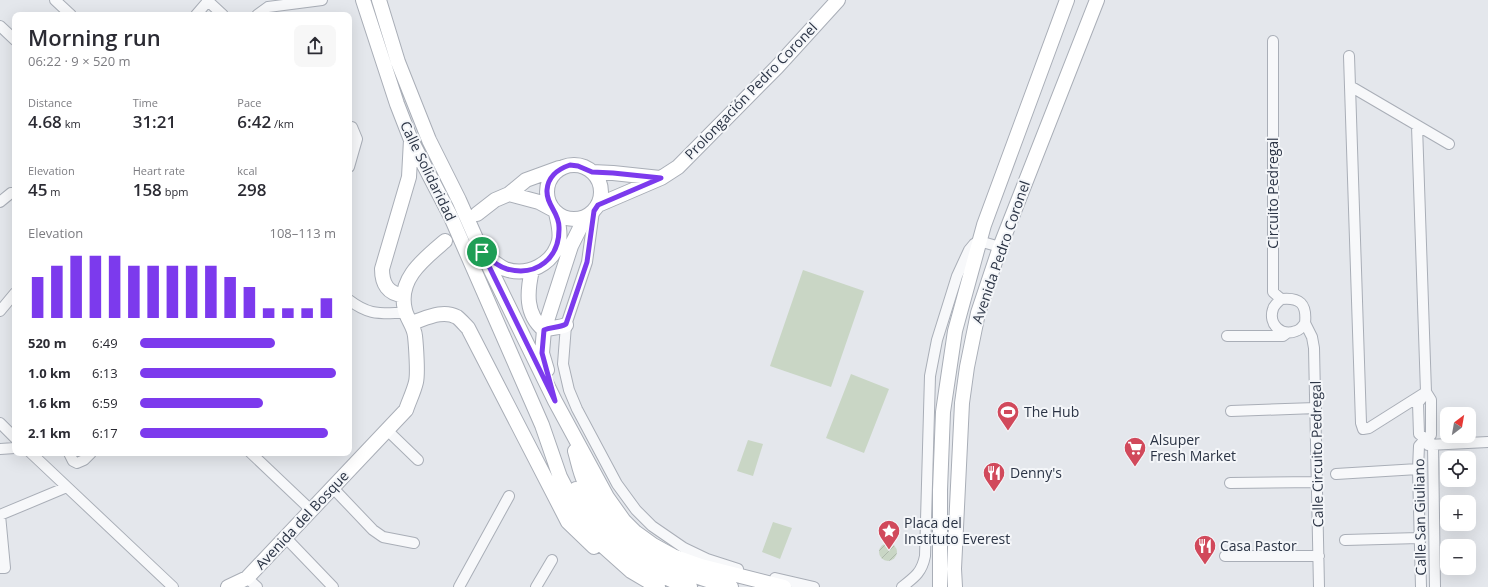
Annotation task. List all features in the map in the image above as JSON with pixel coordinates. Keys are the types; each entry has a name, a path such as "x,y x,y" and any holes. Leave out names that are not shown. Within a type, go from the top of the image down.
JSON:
{"main road":[{"name":"Calle Solidaridad","path":"363,0 397,104 411,140 451,217 542,425"},
{"name":"Calle Solidaridad","path":"379,0 398,62 429,140 459,200 482,252 564,418"},
{"name":"Prolongación Pedro Coronel","path":"593,210 661,178 678,167 772,72 838,0"},
{"name":"Avenida Pedro Coronel","path":"940,587 940,490 943,412 955,331 979,241 1067,0"},
{"name":"Avenida Pedro Coronel","path":"955,587 954,569 957,484 962,403 967,367 978,313 1000,247 1097,0"},
{"path":"411,140 409,177 382,269 384,283 387,288 392,293 404,295 407,282 413,271 445,241"},
{"path":"477,214 495,200 509,194 526,180 563,167 578,166 592,172 661,178"},
{"path":"482,252 493,262 506,269 523,272 532,270 547,262 555,251 559,240 559,226 547,197 548,183 552,176 563,167"},
{"path":"555,401 542,353 544,330 571,246 583,222 593,210 601,191 600,184 592,172"},
{"path":"509,194 539,202 564,217 572,219 580,219 593,210"},
{"path":"532,270 528,288 528,301 534,319 544,330"},
{"name":"Avenida del Bosque","path":"228,587 252,583 285,537 406,410 416,381 415,335 408,318 404,295"},
{"path":"408,318 426,319 440,314 448,314 457,317 468,328 568,522 598,551 617,565 631,571 658,587"},
{"path":"544,330 562,327 566,324"},
{"path":"943,412 948,408 952,408 956,413 954,450 959,458"},
{"path":"564,418 585,482 605,516 629,542 654,559 677,570 700,579 731,587"},
{"path":"564,418 607,497 624,521 642,538 674,556 694,564 784,587"},
{"path":"542,425 560,477 579,514 603,546 631,571"},
{"path":"542,425 590,513 605,532 635,561 675,582 690,587"},
{"path":"957,484 963,497 961,587"}],"street":[{"path":"55,0 68,12"},
{"path":"198,12 208,0 220,12"},
{"path":"261,12 268,7 322,0"},
{"path":"0,26 12,37"},
{"name":"Circuito Pedregal","path":"1274,41 1273,281 1274,292 1281,300"},
{"path":"1349,56 1360,424 1363,428 1370,428 1426,392"},
{"path":"1350,86 1449,144"},
{"path":"1417,126 1426,392 1431,400 1431,435 1426,443"},
{"path":"352,127 358,139 352,158"},
{"path":"0,202 12,193"},
{"path":"593,210 587,262 566,324 563,364 569,390 576,409 616,484 636,510 652,526 676,542 707,559 740,569 814,587"},
{"path":"902,587 916,576 923,567 925,556 930,376 938,340 957,276 969,250 979,241 1000,247"},
{"path":"0,312 12,297"},
{"path":"1227,336 1283,336 1298,331 1305,323 1306,312 1301,303 1292,298 1281,300 1273,308 1271,319 1276,329 1287,334"},
{"path":"352,302 360,308 374,313 408,318"},
{"name":"Calle Circuito Pedregal","path":"1305,323 1312,337 1314,348 1319,587"},
{"path":"1231,411 1316,408"},
{"path":"0,424 12,435"},
{"path":"387,430 418,460"},
{"path":"1426,443 1488,442"},
{"name":"Calle San Giuliano","path":"1421,587 1418,470 1426,443"},
{"name":"Calle San Giuliano","path":"1426,443 1435,587"},
{"path":"0,449 12,448"},
{"path":"34,456 173,587"},
{"path":"71,457 78,463 88,456"},
{"path":"254,456 311,510"},
{"path":"1336,474 1418,470"},
{"path":"1230,483 1318,482"},
{"path":"2,568 0,514 67,487"},
{"path":"332,487 373,530 383,536 414,543"},
{"path":"459,587 509,496"},
{"path":"285,537 333,587"},
{"path":"1345,540 1419,538"},
{"path":"1225,556 1319,556"},
{"path":"536,587 552,560"}],"green space":[{"path":"803,270 864,291 831,387 770,366"},
{"path":"851,374 889,389 864,453 826,438"},
{"path":"748,440 763,444 753,476 737,471"},
{"path":"773,522 792,528 780,559 762,552"},
{"path":"888,543 894,546 897,552 894,558 888,561 882,558 879,552 882,546"}],"place":[{"name":"The Hub","path":"1008,432"},
{"name":"Alsuper Fresh Market","path":"1135,468"},
{"name":"Denny's","path":"994,492"},
{"name":"Placa del Instituto Everest","path":"889,550"},
{"name":"Casa Pastor","path":"1205,566"}],"route":[{"path":"570,165 585,168 592,172 661,178 598,205 594,211 587,262 566,324 562,327 544,330 542,353 555,401 482,252 493,262 506,269 523,272 532,270 547,262 555,251 559,240 559,226 556,213 549,204 547,197 548,183 552,176 563,167 570,165"}]}
